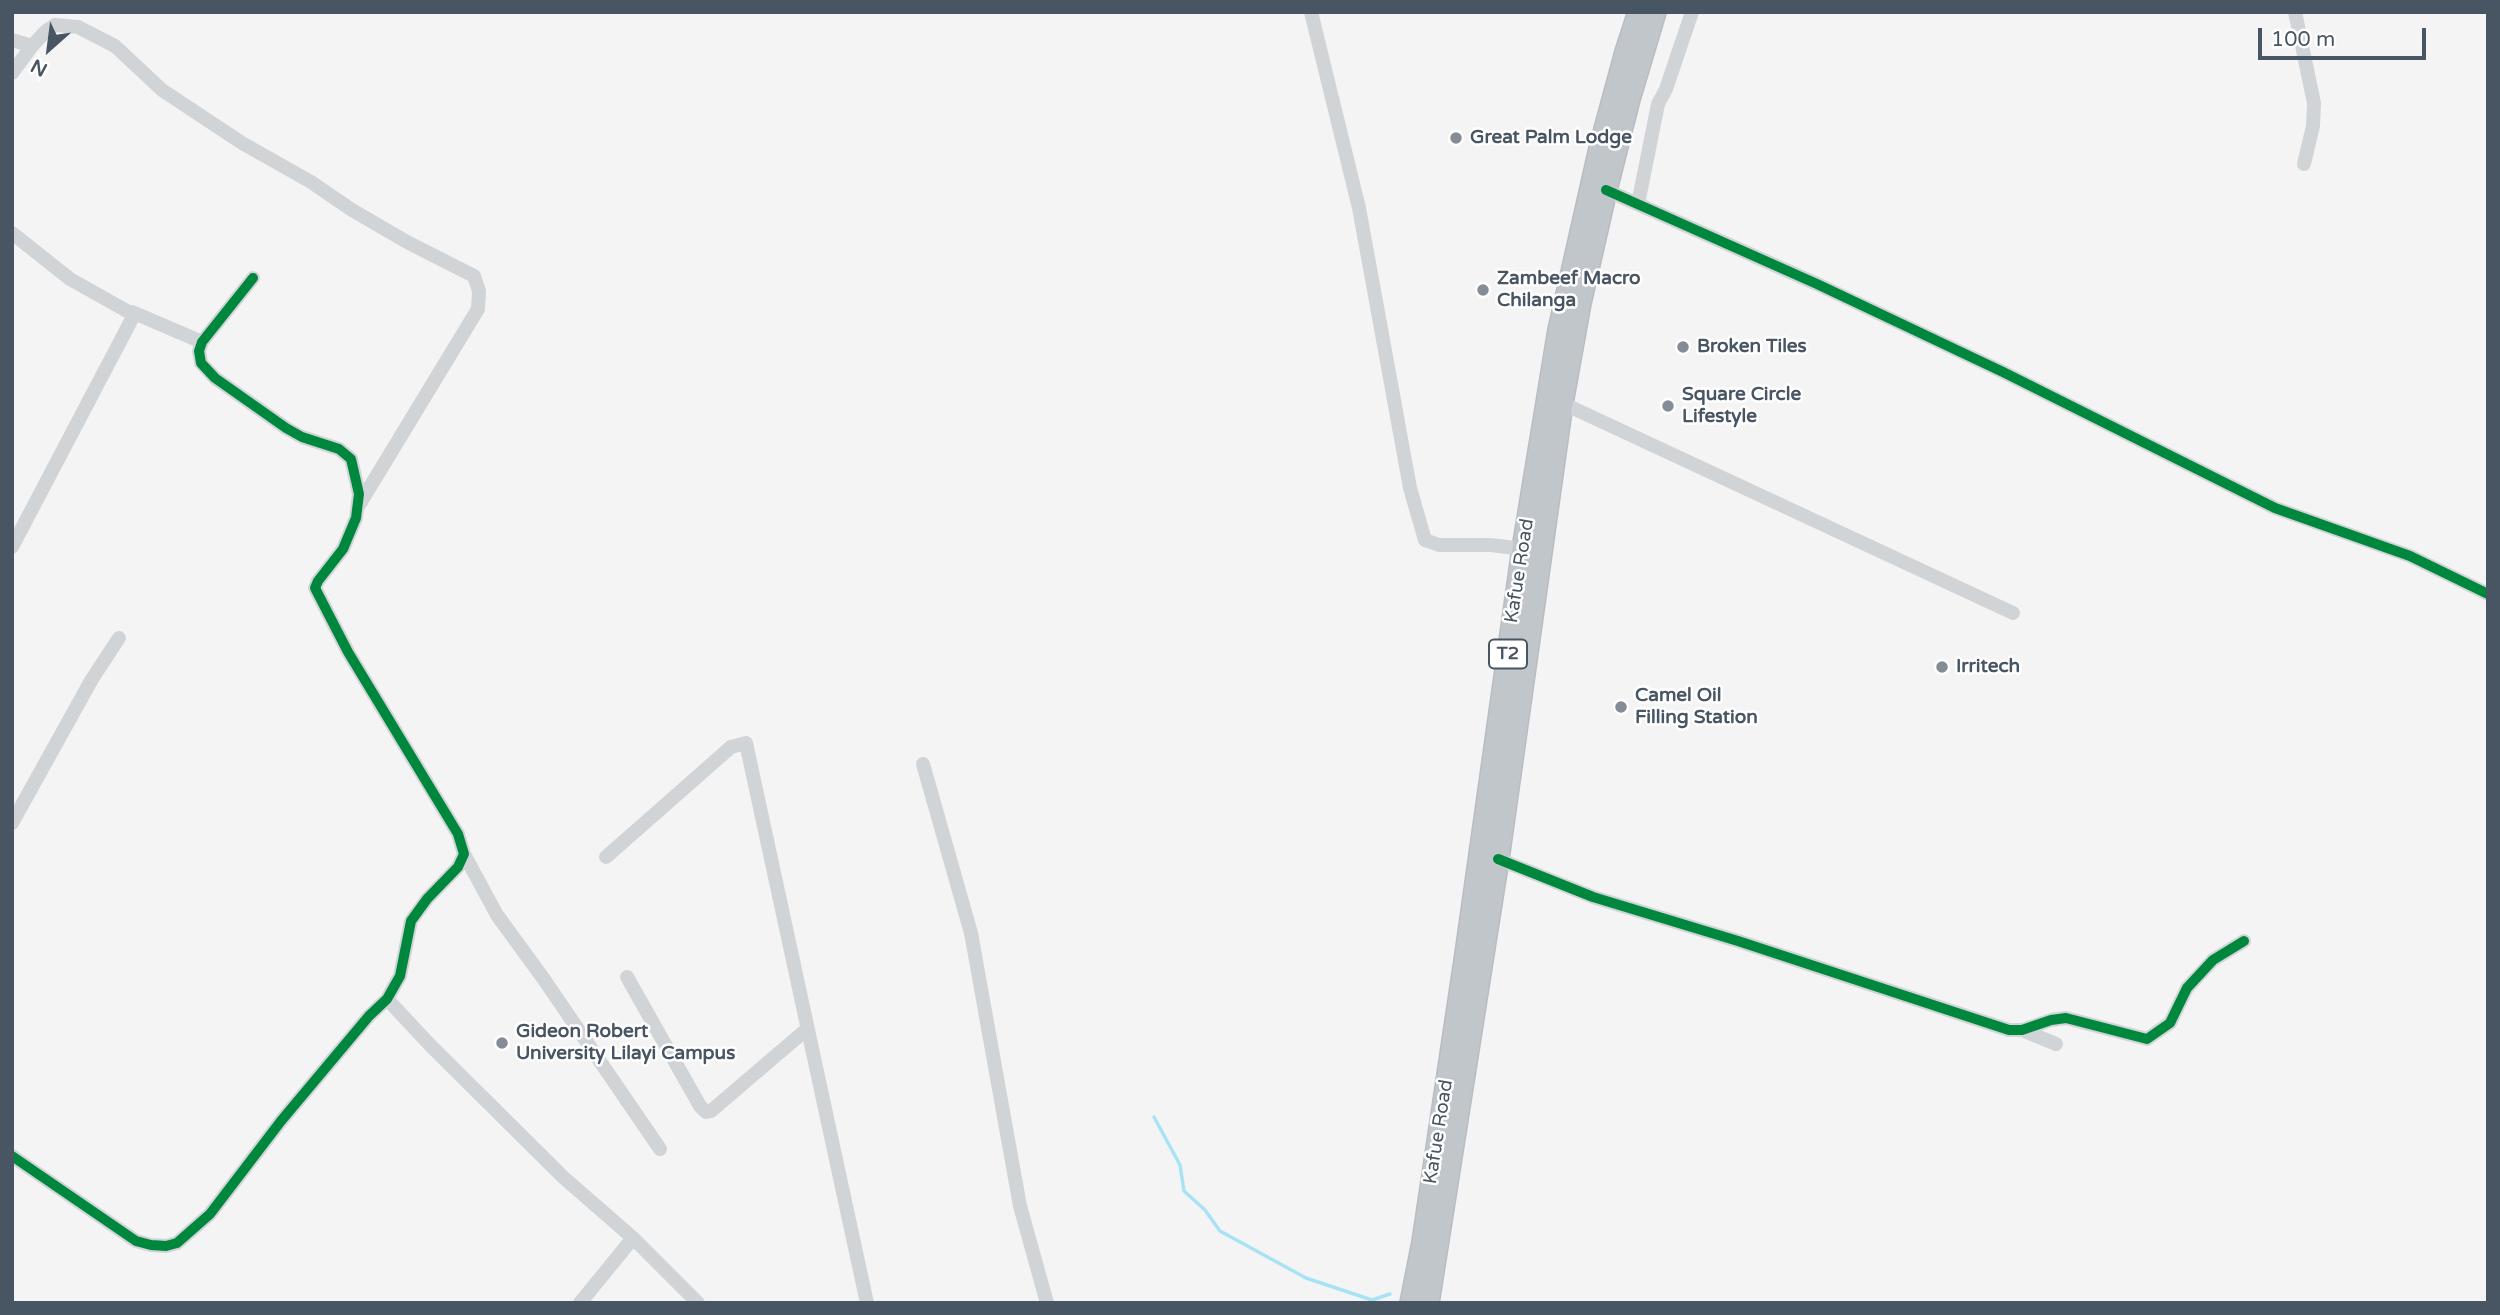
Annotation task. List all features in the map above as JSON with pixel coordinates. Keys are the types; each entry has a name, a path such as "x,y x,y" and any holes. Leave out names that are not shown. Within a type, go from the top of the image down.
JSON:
{"highway":[{"name":"Kafue Road","path":"1411,1303 1423,1242 1462,982 1522,550 1559,330 1601,144 1639,12"},
{"name":"Kafue Road","path":"1428,1303 1498,859 1562,403 1580,303 1606,190 1629,99 1656,12"}],"street":[{"path":"1311,12 1359,208 1410,488 1425,540 1439,545 1491,545 1522,550"},
{"path":"1638,204 1658,104 1666,89 1692,12"},
{"path":"2295,12 2314,103 2313,126 2304,164"},
{"path":"12,73 32,46 55,25 78,27 115,46 162,90 242,144 311,182 407,242 474,276 479,291 478,309 359,505 349,537 343,549 318,580 316,591 348,652 458,834 464,854 497,915 660,1149"},
{"path":"12,40 32,46"},
{"path":"1606,190 1817,284 2003,372 2276,508 2410,556 2488,594"},
{"path":"12,233 70,279 132,312 202,342"},
{"path":"253,278 202,342 199,351 201,363 215,378 294,433 339,449 349,456 356,476 359,505"},
{"path":"12,547 133,320 132,312"},
{"path":"1562,403 2013,613"},
{"path":"12,823 92,678 119,638"},
{"path":"606,857 731,747 746,743 867,1303"},
{"path":"923,764 971,933 1020,1206 1046,1303"},
{"path":"12,1156 136,1241 166,1246 177,1243 210,1214 281,1121 369,1016 387,999 400,976 411,921 458,867 464,854"},
{"path":"1498,859 1593,897 1815,966 2001,1029 2022,1030 2056,1044"},
{"path":"2022,1030 2066,1018 2147,1039 2170,1023 2187,988 2213,960 2244,941"},
{"path":"627,977 693,1094 706,1112 711,1111 807,1029"},
{"path":"387,999 563,1177 633,1238 698,1303"},
{"path":"580,1303 633,1238"}],"waterway":[{"path":"1154,1117 1180,1165 1184,1191 1205,1210 1220,1231 1306,1278 1372,1300 1390,1294"}],"cycle path":[{"path":"1606,190 1817,284 2003,372 2275,508 2410,556 2488,594"},
{"path":"12,1156 136,1241 166,1246 177,1243 210,1214 281,1121 369,1016 387,999 400,976 411,921 427,899 458,867 464,854 458,834 348,652 315,588 343,549 356,518 359,494 351,459 339,449 302,437 286,428 215,378 201,363 199,351 202,342 253,278"},
{"path":"1498,859 1593,897 1738,941 2009,1030 2022,1030 2066,1018 2147,1039 2170,1023 2187,988 2213,960 2244,941"}],"place":[{"name":"Great Palm Lodge","path":"1456,138"},
{"name":"Zambeef Macro Chilanga","path":"1483,290"},
{"name":"Broken Tiles","path":"1683,347"},
{"name":"Square Circle Lifestyle","path":"1668,406"},
{"name":"Irritech","path":"1942,667"},
{"name":"Camel Oil Filling Station","path":"1621,707"},
{"name":"Gideon Robert University Lilayi Campus","path":"502,1043"}]}
